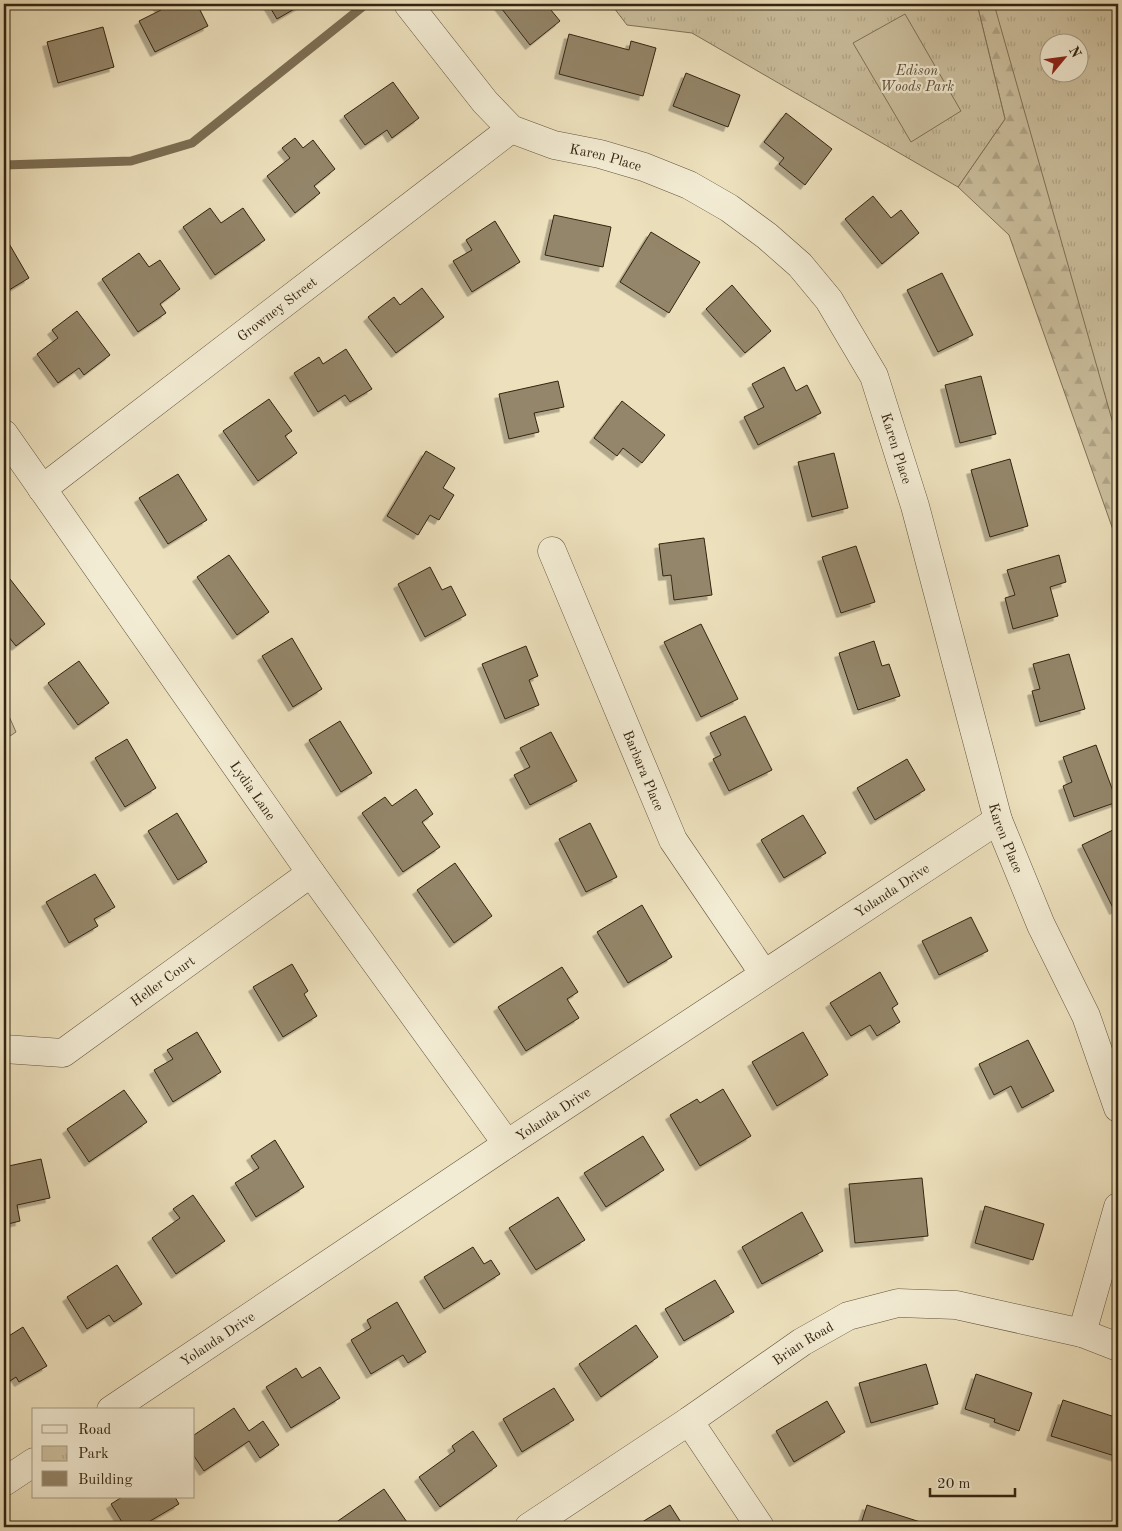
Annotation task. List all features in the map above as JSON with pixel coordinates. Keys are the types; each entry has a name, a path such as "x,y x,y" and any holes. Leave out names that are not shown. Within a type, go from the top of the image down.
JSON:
{"street":[{"name":"Karen Place","path":"408,4 485,102 511,129 554,145 600,154 644,167 688,186 729,208 767,236 800,265 829,300 874,376 916,506 998,820 1041,925 1086,1016 1118,1108"},
{"name":"Growney Street","path":"42,488 511,129"},
{"name":"Lydia Lane","path":"4,434 311,873 507,1144"},
{"name":"Barbara Place","path":"552,550 673,840 764,974"},
{"name":"Yolanda Drive","path":"114,1408 507,1144 998,820"},
{"name":"Heller Court","path":"4,1049 62,1053 311,873"},
{"path":"1082,1333 1118,1207"},
{"name":"Brian Road","path":"529,1527 690,1421 802,1342 848,1316 898,1303 956,1305 1082,1333 1118,1347"},
{"path":"690,1421 760,1527"},
{"path":"4,1482 32,1463"}],"green space":[{"name":"Edison Woods Park","path":"611,4 977,4 1005,119 958,187 692,33 627,25"},
{"path":"977,4 1118,4 1118,544 1009,235 958,187 1005,119"},
{"path":"994,4 1118,4 1118,441"},
{"path":"905,14 961,111 911,142 853,43"},
{"path":"4,705 16,732 4,740"}],"building":[{"path":"157,4 197,4 208,26 155,52 139,21 161,10"},
{"path":"268,4 303,4 277,19"},
{"path":"498,4 546,4 560,21 530,45"},
{"path":"103,27 114,67 58,83 47,42"},
{"path":"569,34 629,50 631,41 656,48 643,96 559,74"},
{"path":"686,73 740,95 728,127 673,106"},
{"path":"393,82 419,118 392,138 387,130 365,145 344,116"},
{"path":"786,113 832,149 805,185 779,164 784,158 764,142"},
{"path":"295,138 303,148 313,140 335,169 314,186 320,193 295,213 267,176 290,158 282,148"},
{"path":"873,196 891,218 901,210 919,233 882,264 845,219"},
{"path":"210,208 221,223 243,208 265,240 215,275 183,227"},
{"path":"554,215 611,227 603,267 545,255"},
{"path":"495,221 520,262 472,292 453,261 472,250 466,240"},
{"path":"651,232 700,262 669,313 620,282"},
{"path":"4,235 29,278 4,293"},
{"path":"139,253 149,267 160,260 180,289 160,304 166,313 138,332 102,279"},
{"path":"942,273 973,335 938,352 907,290"},
{"path":"732,285 771,331 745,353 706,309"},
{"path":"422,288 444,317 396,353 368,317 394,297 400,305"},
{"path":"77,311 110,355 84,375 79,368 58,383 37,354 58,338 52,330"},
{"path":"346,349 372,389 350,402 345,395 318,412 294,373 319,357 323,364"},
{"path":"784,367 796,391 807,385 821,413 758,445 744,417 764,407 752,384"},
{"path":"981,376 996,434 960,443 945,385"},
{"path":"558,381 564,407 534,413 539,432 509,439 499,394"},
{"path":"269,399 292,431 285,436 297,453 258,481 223,431"},
{"path":"622,401 665,435 642,463 623,448 617,456 594,438"},
{"path":"426,451 455,468 443,488 454,495 439,520 430,515 418,535 387,516"},
{"path":"834,453 848,508 812,517 798,462"},
{"path":"1010,459 1028,526 990,537 971,470"},
{"path":"178,474 207,520 168,544 139,498"},
{"path":"704,538 712,595 674,600 671,575 663,576 659,544"},
{"path":"856,546 875,602 841,613 822,557"},
{"path":"229,555 269,612 237,635 197,577"},
{"path":"1059,555 1066,582 1050,587 1058,616 1013,629 1005,598 1015,595 1007,570"},
{"path":"430,567 442,590 451,586 466,615 425,637 398,584"},
{"path":"10,579 45,624 16,646 4,631 4,585"},
{"path":"701,624 738,699 701,717 664,642"},
{"path":"292,638 322,689 293,707 262,656"},
{"path":"874,641 882,666 889,664 900,696 858,710 839,653"},
{"path":"526,646 538,676 529,680 539,705 505,719 482,664"},
{"path":"1069,654 1085,709 1040,722 1032,691 1040,689 1033,664"},
{"path":"79,661 109,703 78,725 48,683"},
{"path":"745,716 772,770 729,791 713,759 721,755 710,733"},
{"path":"340,721 372,773 341,792 309,740"},
{"path":"551,732 577,781 530,805 514,775 530,767 520,748"},
{"path":"127,739 156,788 125,807 95,758"},
{"path":"1096,745 1117,802 1074,817 1063,786 1072,782 1063,757"},
{"path":"907,759 925,790 875,820 857,788"},
{"path":"416,789 433,814 422,822 440,847 403,872 362,813 385,797 392,806"},
{"path":"177,813 207,862 178,880 148,831"},
{"path":"803,815 826,853 784,878 761,840"},
{"path":"590,823 617,877 586,892 559,839"},
{"path":"1115,829 1118,836 1118,908 1114,910 1082,845"},
{"path":"455,863 492,916 454,943 417,890"},
{"path":"95,874 115,907 94,919 98,926 69,943 46,902"},
{"path":"642,905 672,957 628,983 597,932"},
{"path":"971,917 988,951 939,975 922,941"},
{"path":"292,964 308,991 304,994 317,1016 283,1037 253,987"},
{"path":"562,967 578,992 567,999 579,1018 526,1051 498,1007"},
{"path":"880,972 898,1004 892,1008 900,1022 877,1036 870,1025 851,1036 830,1003"},
{"path":"197,1032 221,1072 173,1102 154,1070 173,1059 167,1050"},
{"path":"803,1032 828,1075 777,1106 752,1062"},
{"path":"1028,1040 1054,1091 1022,1108 1011,1086 994,1095 979,1064"},
{"path":"723,1089 751,1136 700,1166 670,1115 697,1099 700,1103"},
{"path":"124,1090 147,1122 89,1162 67,1129"},
{"path":"643,1136 664,1170 606,1207 584,1173"},
{"path":"275,1140 304,1187 256,1217 235,1183 259,1168 251,1156"},
{"path":"41,1159 50,1198 17,1205 20,1221 4,1225 4,1167"},
{"path":"922,1178 928,1236 855,1243 849,1184"},
{"path":"193,1195 225,1241 176,1274 152,1238 180,1218 173,1209"},
{"path":"558,1197 585,1240 536,1270 509,1228"},
{"path":"985,1206 1044,1224 1033,1260 975,1243"},
{"path":"802,1212 823,1251 762,1284 742,1247"},
{"path":"473,1247 484,1264 491,1260 500,1274 444,1309 424,1277"},
{"path":"117,1265 142,1304 114,1322 109,1315 87,1329 67,1297"},
{"path":"715,1280 734,1312 684,1341 665,1309"},
{"path":"397,1302 426,1352 408,1363 403,1355 371,1374 351,1340 371,1328 367,1320"},
{"path":"636,1325 658,1357 601,1397 579,1364"},
{"path":"23,1327 47,1366 19,1382 16,1377 4,1385 4,1339"},
{"path":"926,1364 938,1404 871,1423 859,1383"},
{"path":"320,1367 340,1398 291,1428 266,1387 296,1368 302,1378"},
{"path":"976,1374 1032,1393 1019,1431 994,1422 995,1419 965,1409"},
{"path":"554,1388 574,1420 522,1452 503,1419"},
{"path":"1063,1400 1118,1418 1118,1457 1051,1436"},
{"path":"827,1401 845,1432 794,1462 776,1431"},
{"path":"234,1408 249,1431 263,1421 279,1445 260,1458 249,1441 204,1471 195,1458 195,1434"},
{"path":"473,1431 497,1466 440,1507 419,1477 455,1451 452,1446"},
{"path":"384,1489 409,1525 406,1527 338,1527 335,1523"},
{"path":"120,1498 176,1498 179,1504 140,1527 125,1527 111,1504"},
{"path":"670,1505 684,1527 634,1527"},
{"path":"867,1505 936,1527 860,1527"},
{"path":"79,1522 82,1527 69,1527"}],"waterway":[{"path":"4,165 131,161 192,143 366,4"}]}
